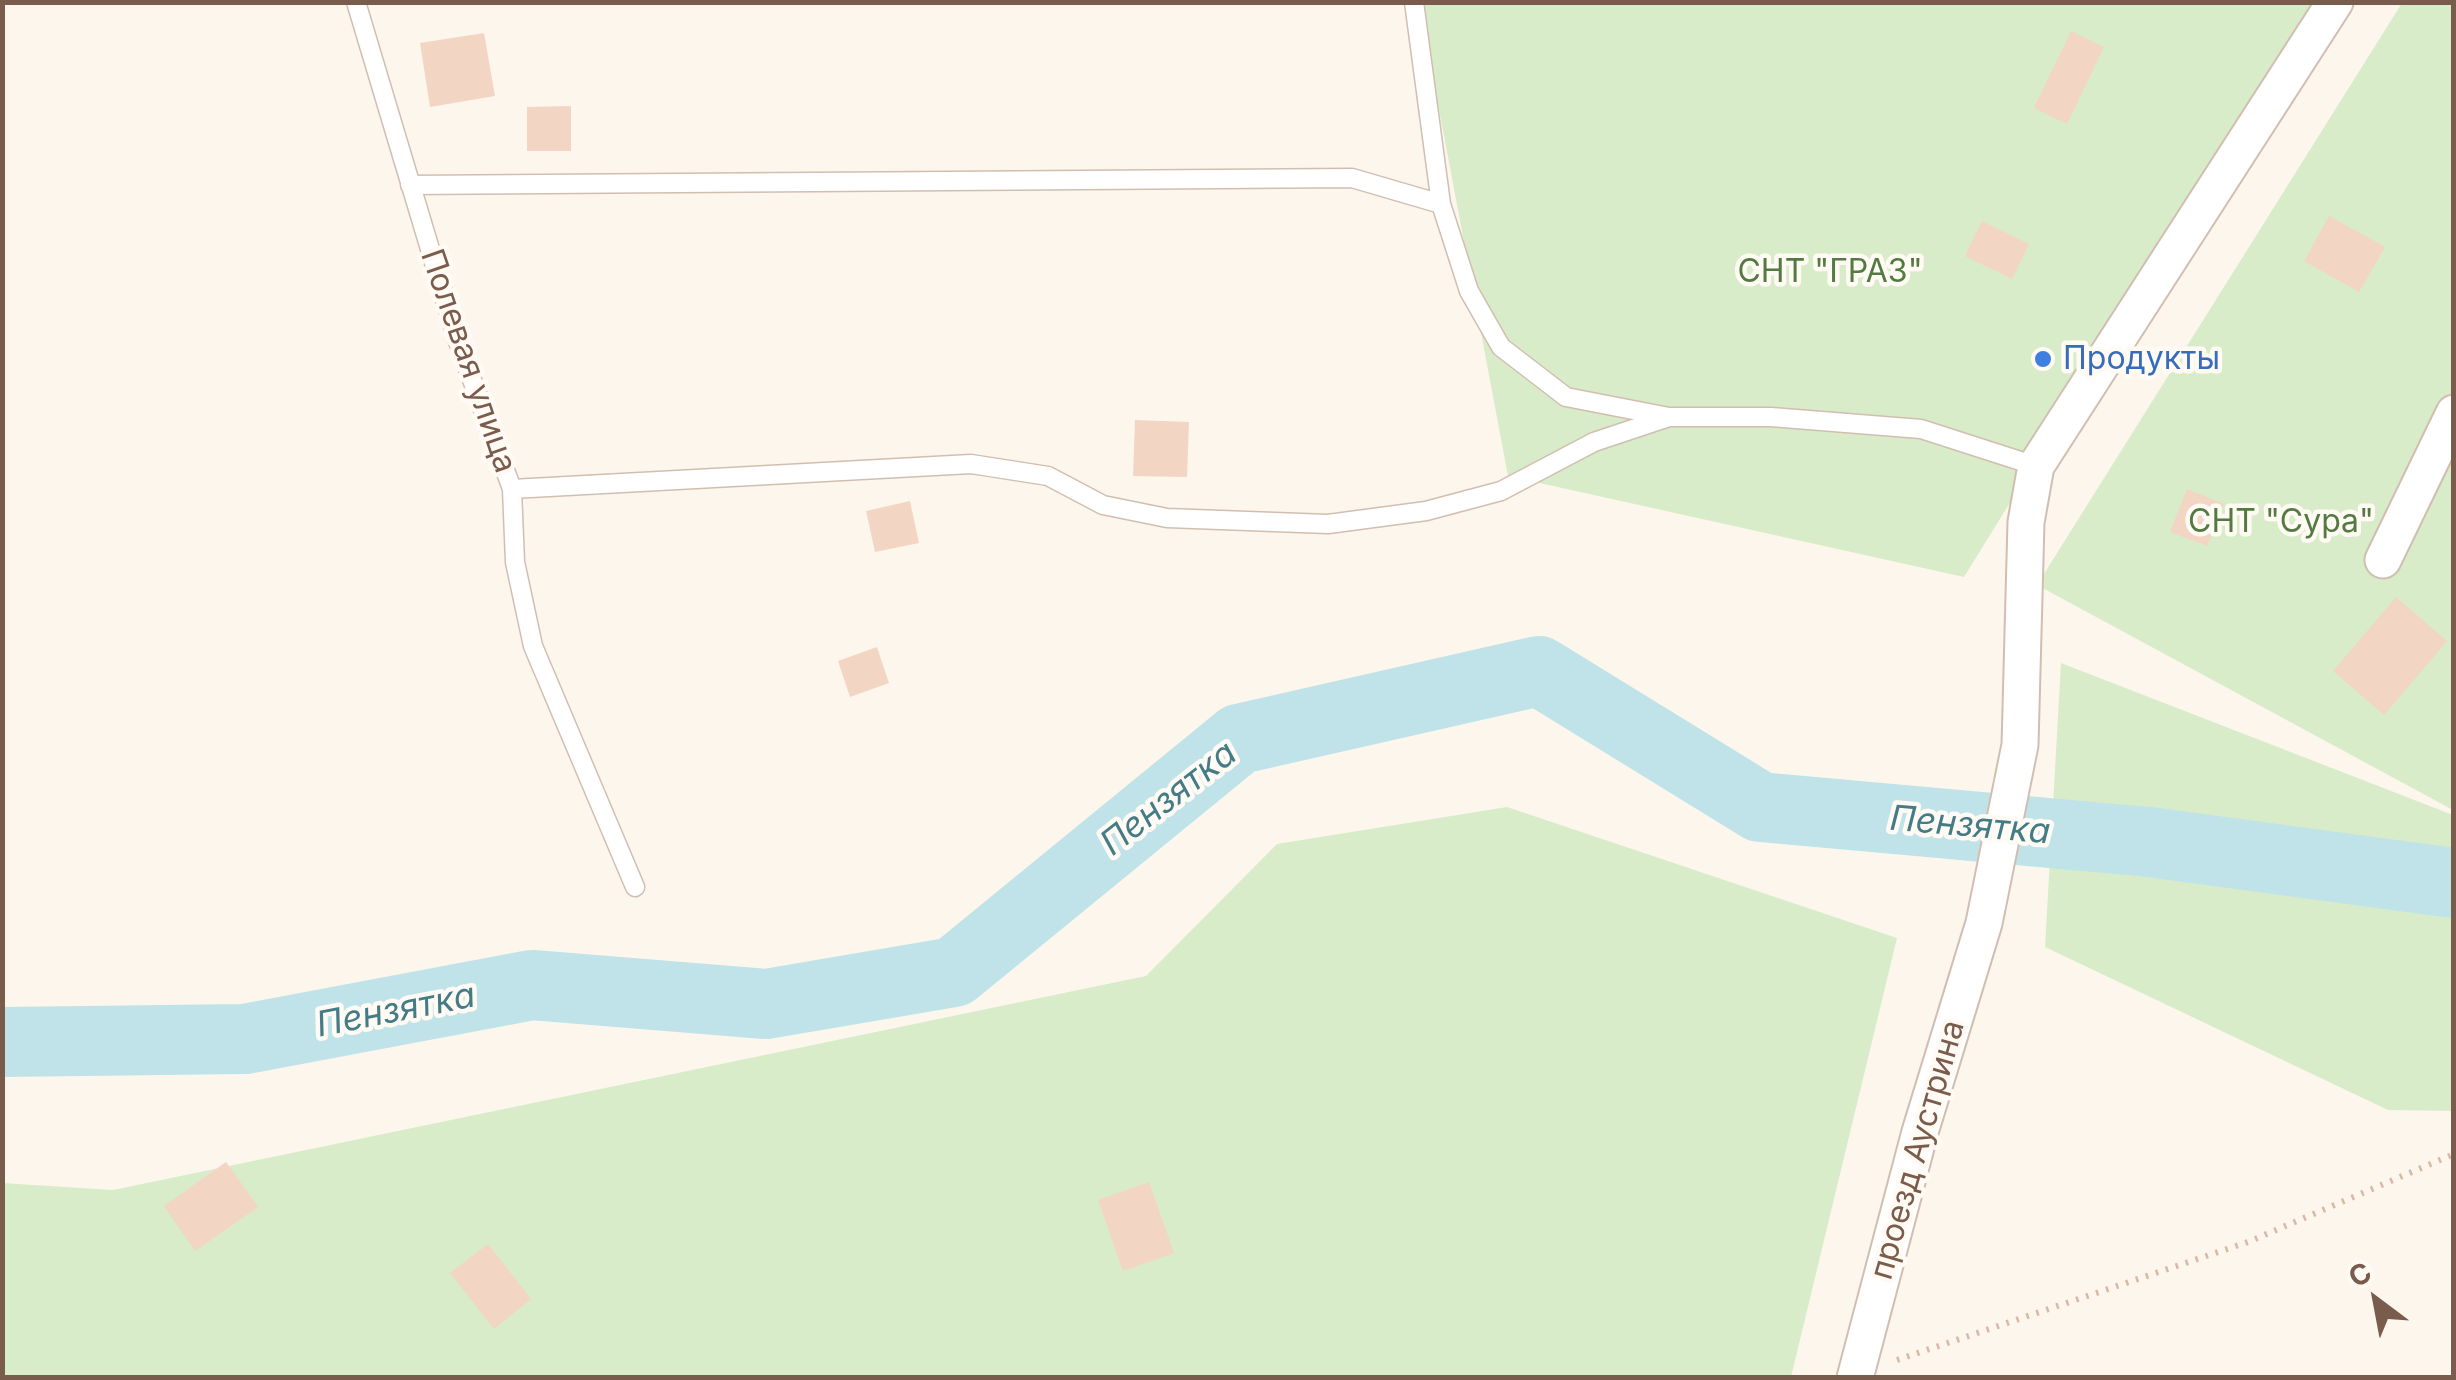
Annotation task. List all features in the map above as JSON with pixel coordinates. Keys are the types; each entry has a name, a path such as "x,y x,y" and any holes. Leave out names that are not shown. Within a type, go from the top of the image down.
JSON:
{"street":[{"path":"2036,466 2335,2"},
{"path":"2382,560 2454,412"},
{"name":"проезд Аустрина","path":"1856,1376 1920,1132 1984,923 2020,745 2026,522 2036,466"}],"lane":[{"name":"Полевая улица","path":"356,2 456,336 512,489 515,562 533,646 635,887"},
{"path":"1414,2 1441,204 1469,291 1502,348 1566,397 1669,417 1770,417 1922,429 2036,466"},
{"path":"410,185 1352,178 1441,204"},
{"path":"512,489 970,464 1048,476 1102,505 1167,518 1328,524 1426,510 1502,491 1594,442 1669,417"}],"path":[{"path":"1856,1376 2248,1242 2454,1154"}],"green space":[{"name":"СНТ \"ГРАЗ\"","path":"1419,3 2319,3 1964,577 1508,476"},
{"name":"СНТ \"Сура\"","path":"2402,3 2453,3 2453,810 2037,585"},
{"path":"2061,663 2453,815 2453,1111 2388,1110 2045,947"},
{"path":"1507,807 1897,938 1791,1377 3,1377 2,1183 113,1190 1146,976 1277,844"}],"building":[{"path":"2071,31 2104,47 2067,124 2034,108"},
{"path":"484,33 495,96 430,107 420,43"},
{"path":"571,106 571,151 527,151 527,107"},
{"path":"2329,216 2385,247 2359,292 2304,261"},
{"path":"1982,221 2029,244 2012,279 1965,256"},
{"path":"1135,420 1189,422 1187,477 1133,476"},
{"path":"2187,489 2224,504 2207,546 2170,532"},
{"path":"910,501 919,543 875,552 866,511"},
{"path":"2396,597 2447,641 2384,715 2333,671"},
{"path":"877,647 889,683 850,697 838,661"},
{"path":"226,1162 258,1207 195,1251 164,1206"},
{"path":"1149,1182 1174,1253 1123,1271 1098,1200"},
{"path":"488,1244 531,1299 494,1329 450,1273"}],"waterway":[{"name":"Пензятка","path":"2,1042 245,1039 532,985 766,1004 954,972 1239,739 1539,671 1760,807 2149,842 2454,883"}],"place":[{"name":"Продукты","path":"2043,359"}]}
